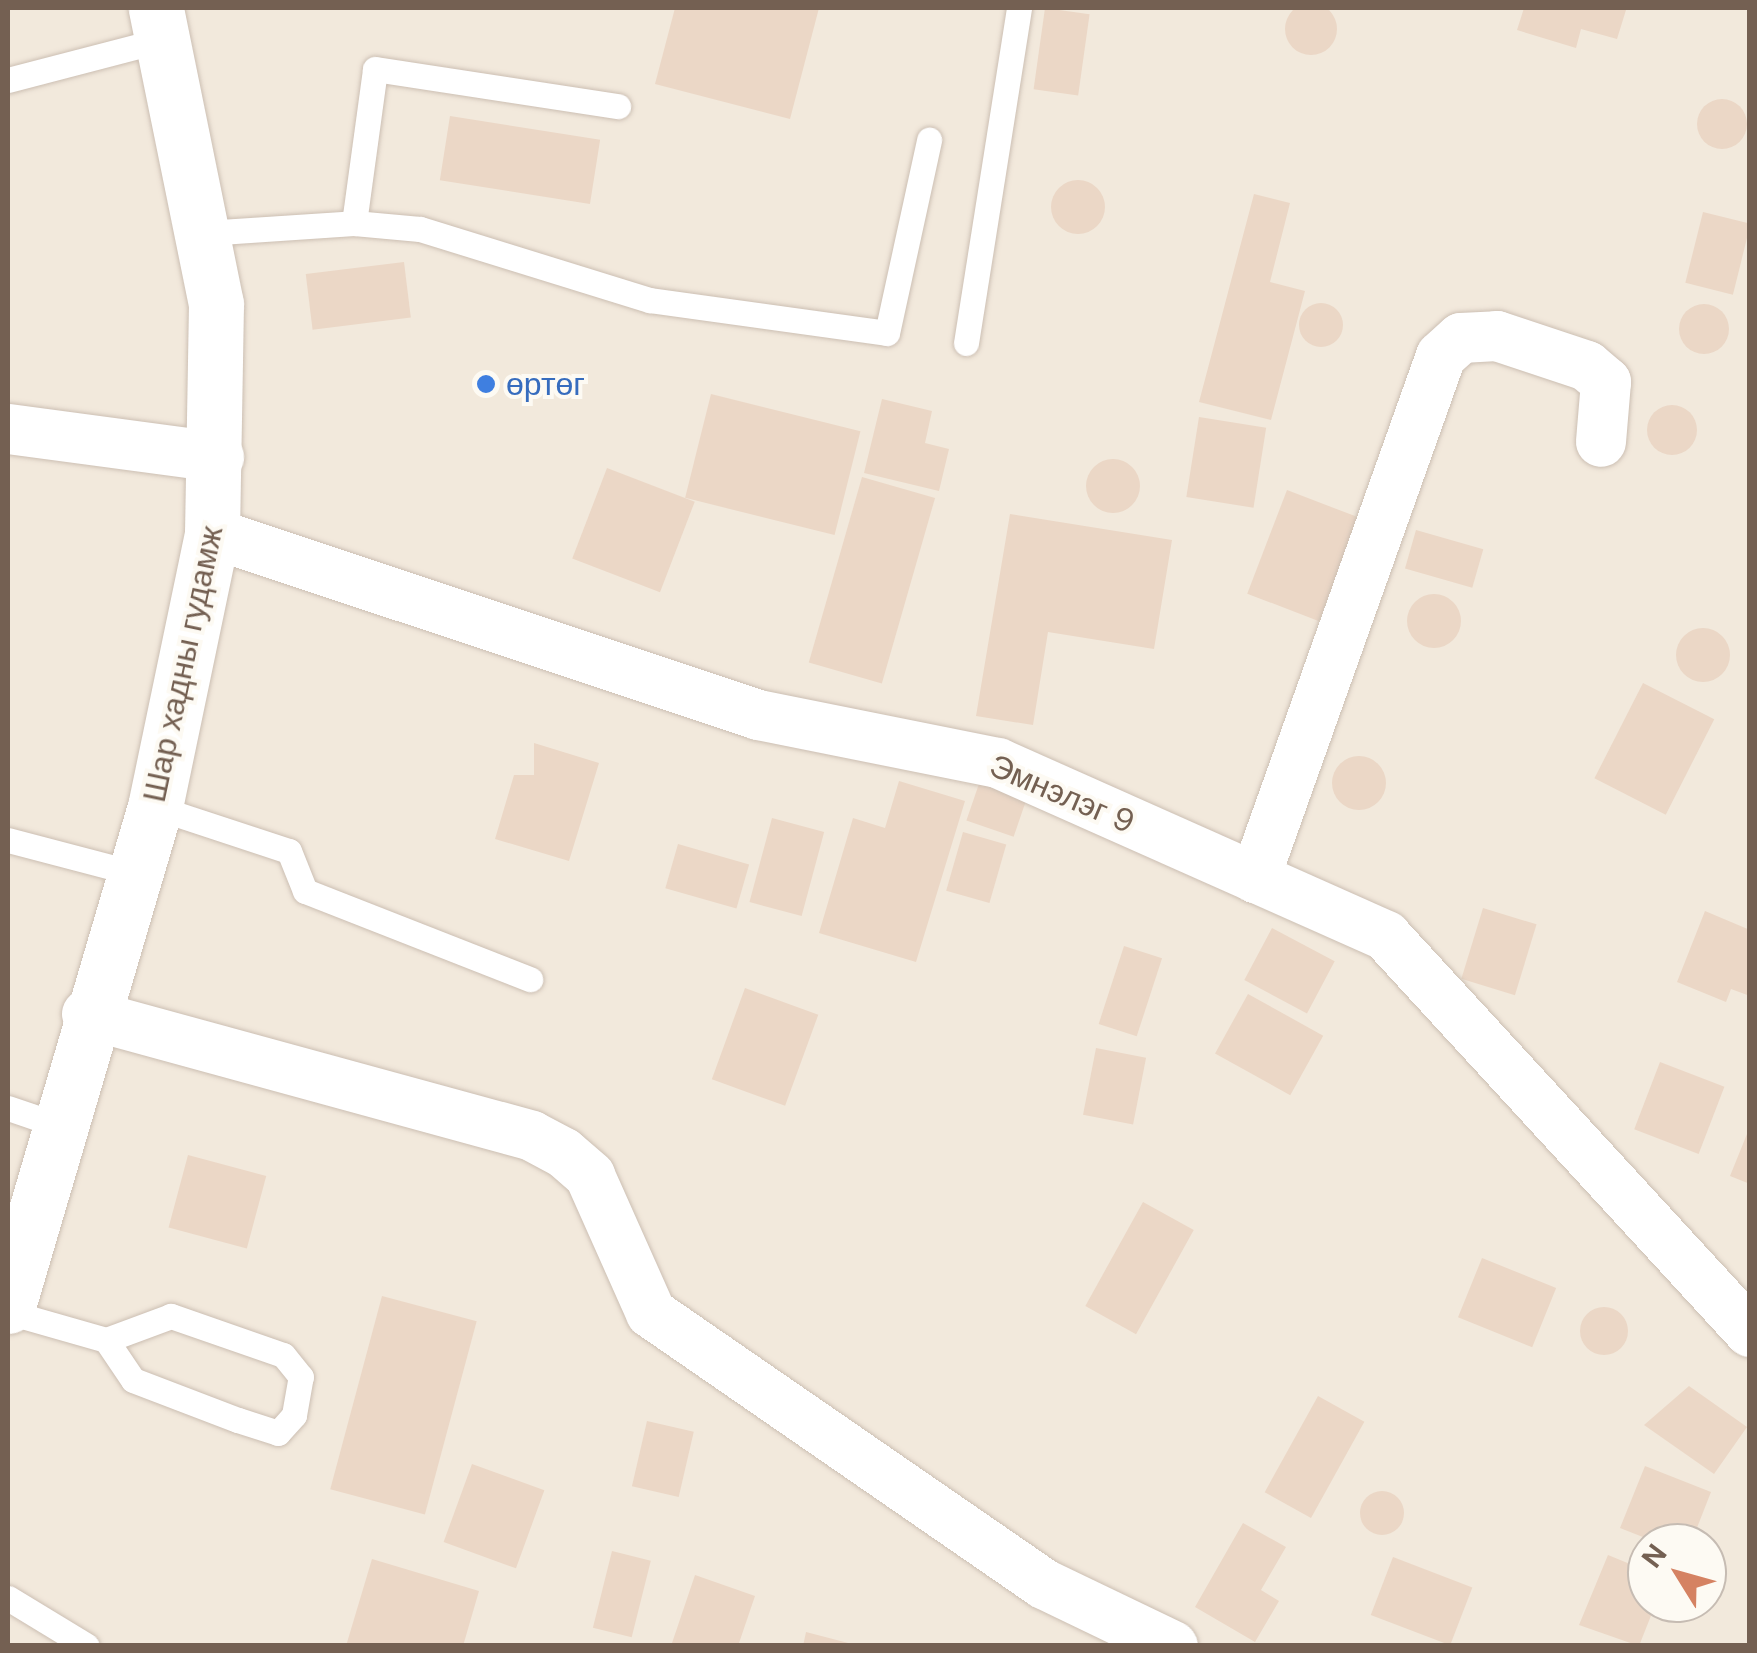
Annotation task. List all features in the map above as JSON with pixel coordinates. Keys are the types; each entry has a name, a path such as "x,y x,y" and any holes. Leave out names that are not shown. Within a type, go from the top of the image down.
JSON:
{"main road":[{"name":"Шар хадны гудамж","path":"8,1309 32,1116 87,1014 155,807 212,532 219,457 205,233 161,23"}],"street":[{"path":"1255,878 1441,356 1461,338 1497,336 1587,366 1606,382 1601,442"},
{"path":"8,430 219,457"},
{"name":"Эмнэлэг 9","path":"212,532 758,715 998,763 1386,936 1750,1332"},
{"path":"87,1014 532,1136 564,1153 590,1176 651,1312 1044,1584 1173,1646"}],"lane":[{"path":"966,343 1020,8"},
{"path":"8,80 161,23"},
{"path":"354,223 375,69 618,106"},
{"path":"205,233 354,223 420,229 650,300 886,333 929,140"},
{"path":"155,807 289,851 305,891 530,979"},
{"path":"8,840 134,873"},
{"path":"8,1309 106,1340 172,1316 282,1355 301,1377 294,1415 278,1433 133,1380 106,1340"},
{"path":"8,1598 87,1646"}],"shaded area":[{"path":"8,8 1749,8 1749,1645 8,1646"}],"building":[{"path":"1311,3 1330,10 1337,29 1330,48 1311,55 1292,48 1285,29 1292,10"},
{"path":"675,8 819,8 790,119 655,84"},
{"path":"1045,8 1090,14 1078,95 1034,89"},
{"path":"1524,8 1626,10 1617,39 1581,29 1576,48 1517,30"},
{"path":"1722,99 1740,106 1747,124 1740,142 1722,149 1704,142 1697,124 1704,106"},
{"path":"450,116 600,140 590,204 440,180"},
{"path":"1078,180 1097,188 1105,207 1097,226 1078,234 1059,226 1051,207 1059,188"},
{"path":"1254,194 1290,203 1270,282 1305,291 1271,420 1199,402"},
{"path":"1703,212 1750,224 1733,295 1685,283"},
{"path":"404,262 411,318 313,330 306,274"},
{"path":"1321,303 1336,310 1343,325 1336,340 1321,347 1306,340 1299,325 1306,310"},
{"path":"1704,304 1721,312 1729,329 1721,346 1704,354 1687,346 1679,329 1687,312"},
{"path":"711,394 860,431 835,535 685,498"},
{"path":"882,399 932,411 925,443 949,449 939,491 864,473"},
{"path":"1672,405 1689,413 1697,430 1689,447 1672,455 1655,447 1647,430 1655,413"},
{"path":"1199,417 1266,428 1253,508 1186,497"},
{"path":"1113,459 1132,467 1140,486 1132,505 1113,513 1094,505 1086,486 1094,467"},
{"path":"607,468 695,502 660,592 572,559"},
{"path":"862,477 935,498 882,683 809,663"},
{"path":"1287,490 1359,518 1319,621 1247,594"},
{"path":"1010,514 1172,540 1154,649 1048,632 1033,725 976,716"},
{"path":"1416,530 1483,549 1472,588 1405,568"},
{"path":"1434,594 1453,602 1461,621 1453,640 1434,648 1415,640 1407,621 1415,602"},
{"path":"1703,628 1722,636 1730,655 1722,674 1703,682 1684,674 1676,655 1684,636"},
{"path":"1643,683 1714,719 1666,815 1594,778"},
{"path":"534,743 599,763 569,861 495,839 514,775 534,775"},
{"path":"1359,756 1378,764 1386,783 1378,802 1359,810 1340,802 1332,783 1340,764"},
{"path":"982,775 1029,791 1014,837 966,820"},
{"path":"899,781 965,801 916,962 819,933 853,818 885,828"},
{"path":"772,818 824,832 802,916 749,902"},
{"path":"963,832 1006,844 989,903 946,891"},
{"path":"678,844 749,864 736,909 665,888"},
{"path":"1483,908 1537,924 1515,995 1461,979"},
{"path":"1705,911 1750,930 1750,996 1731,989 1726,1002 1677,982"},
{"path":"1272,928 1335,961 1307,1013 1244,980"},
{"path":"1124,946 1162,958 1137,1036 1099,1024"},
{"path":"745,988 818,1015 785,1106 712,1079"},
{"path":"1248,994 1323,1036 1290,1095 1215,1053"},
{"path":"1096,1048 1146,1058 1133,1124 1083,1115"},
{"path":"1660,1062 1724,1087 1699,1154 1634,1129"},
{"path":"1750,1129 1750,1184 1730,1176"},
{"path":"188,1155 266,1176 247,1248 169,1227"},
{"path":"1143,1202 1194,1230 1136,1334 1085,1306"},
{"path":"1482,1258 1556,1288 1532,1347 1458,1317"},
{"path":"382,1296 477,1321 425,1515 330,1489"},
{"path":"1604,1307 1621,1314 1628,1331 1621,1348 1604,1355 1587,1348 1580,1331 1587,1314"},
{"path":"1689,1386 1747,1427 1714,1474 1644,1425"},
{"path":"1318,1396 1364,1422 1311,1518 1265,1492"},
{"path":"647,1421 694,1432 679,1497 632,1486"},
{"path":"472,1464 544,1490 516,1568 444,1542"},
{"path":"1645,1466 1711,1492 1699,1523 1627,1523 1627,1531 1620,1528"},
{"path":"1382,1491 1398,1497 1404,1513 1398,1529 1382,1535 1366,1529 1360,1513 1366,1497"},
{"path":"1243,1523 1286,1547 1261,1590 1279,1601 1255,1642 1195,1607"},
{"path":"612,1551 651,1561 632,1637 593,1628"},
{"path":"1608,1555 1627,1563 1627,1623 1648,1623 1639,1646 1579,1625"},
{"path":"1393,1557 1472,1587 1450,1645 1371,1615"},
{"path":"372,1559 479,1591 463,1646 346,1646"},
{"path":"695,1575 755,1596 738,1646 671,1646"},
{"path":"806,1632 852,1644 852,1646 803,1646"}],"place":[{"name":"өртөг","path":"486,384"}]}
